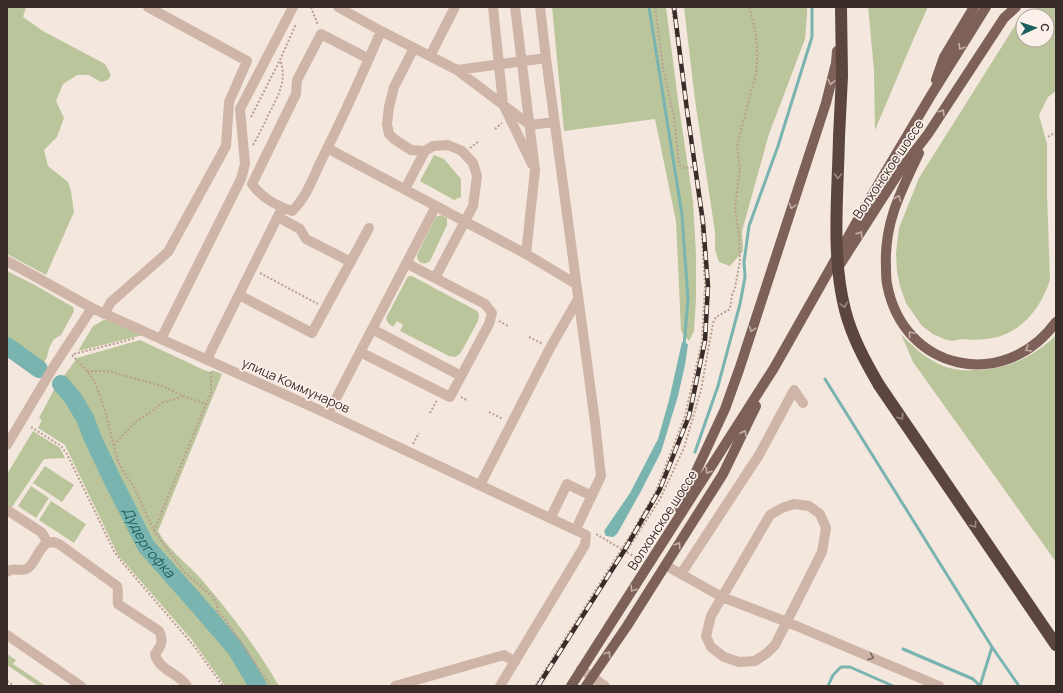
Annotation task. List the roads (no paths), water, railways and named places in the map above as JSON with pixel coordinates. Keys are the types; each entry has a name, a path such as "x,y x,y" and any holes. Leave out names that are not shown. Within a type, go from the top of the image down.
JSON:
{"highway":[{"path":"841,11 842,76 837,217 838,270 845,310 858,348 879,385 1056,645"}],"main road":[{"name":"Волхонское шоссе","path":"785,349 901,169 928,134 1004,18 1016,7"},
{"path":"930,97 944,57 972,9"},
{"path":"665,565 654,556 719,422 740,367 826,103 836,64 841,11"},
{"path":"930,97 984,11"},
{"name":"Волхонское шоссе","path":"570,686 774,368 869,200 930,97"},
{"path":"928,134 905,182 891,216 885,251 886,283 892,304 901,321 912,336 925,347 941,357 959,363 978,364 997,362 1016,356 1033,346 1056,322"},
{"name":"Волхонское шоссе","path":"586,686 723,474 774,368"}],"street":[{"path":"104,314 111,302 168,252 226,146 229,102 247,61 148,7"},
{"path":"161,339 241,179 245,164 240,110 293,7"},
{"path":"338,7 381,32 457,70 530,125 554,122"},
{"path":"430,56 455,7"},
{"path":"493,7 503,104 535,170"},
{"path":"514,7 535,170 526,254"},
{"path":"500,686 585,545 586,535 576,529 601,476 540,7"},
{"path":"280,212 292,211 300,204 328,148 381,32"},
{"path":"252,184 296,94 297,80 321,34 369,59"},
{"path":"414,48 394,87 387,124 389,134 411,150 424,150 433,146 448,145 462,151 474,163 477,176 473,206 435,278"},
{"path":"457,70 546,58"},
{"path":"328,148 526,254 576,284"},
{"path":"405,189 424,150"},
{"path":"241,179 252,184 257,192 300,229 306,239 351,262"},
{"path":"328,414 436,206"},
{"path":"209,363 239,295 280,212"},
{"path":"239,295 312,332 369,228"},
{"name":"улица Коммунаров","path":"7,261 104,314 161,339 209,363 328,414 466,484 480,485 576,529"},
{"path":"360,352 450,397 490,324 492,313 486,304 406,263"},
{"path":"480,485 550,348 578,299"},
{"path":"7,445 54,366 92,308"},
{"path":"372,329 462,376"},
{"path":"681,574 759,455 794,390 803,403"},
{"path":"550,517 567,484 592,496"},
{"path":"794,504 809,506 820,514 826,528 822,552 787,622 775,646 767,654 755,661 739,662 724,657 711,648 706,636 711,616 770,515 782,508 794,504"},
{"path":"7,510 41,532 48,543"},
{"path":"7,572 12,568 28,568 39,551 48,543 53,542 58,544 117,586 119,592 117,598 118,604 159,631 162,637 162,642 155,654 158,663 183,680 187,686"},
{"path":"665,565 722,597 787,622 939,686"},
{"path":"7,635 81,686"},
{"path":"395,686 504,655 515,662"},
{"path":"581,670 605,686"}],"water":[{"path":"682,342 688,344 685,365 678,396 661,452 617,534 613,537 606,536 604,531 630,493 658,439 669,400"}],"waterway":[{"path":"649,7 682,215 688,299 684,346"},
{"path":"695,452 718,386 740,304 745,277 744,262 749,226 778,146 812,37 812,7"},
{"name":"Дудергофка","path":"7,346 39,369"},
{"path":"825,379 992,647 1019,686"},
{"name":"Дудергофка","path":"61,384 73,398 85,418 112,479 146,546 236,649 258,686"},
{"path":"903,649 973,679 980,686 992,647"},
{"path":"828,686 833,675 841,667 850,667 893,686"}],"railway":[{"path":"538,686 624,551 660,489 689,416 705,341 708,286 703,222 674,7"}]}
